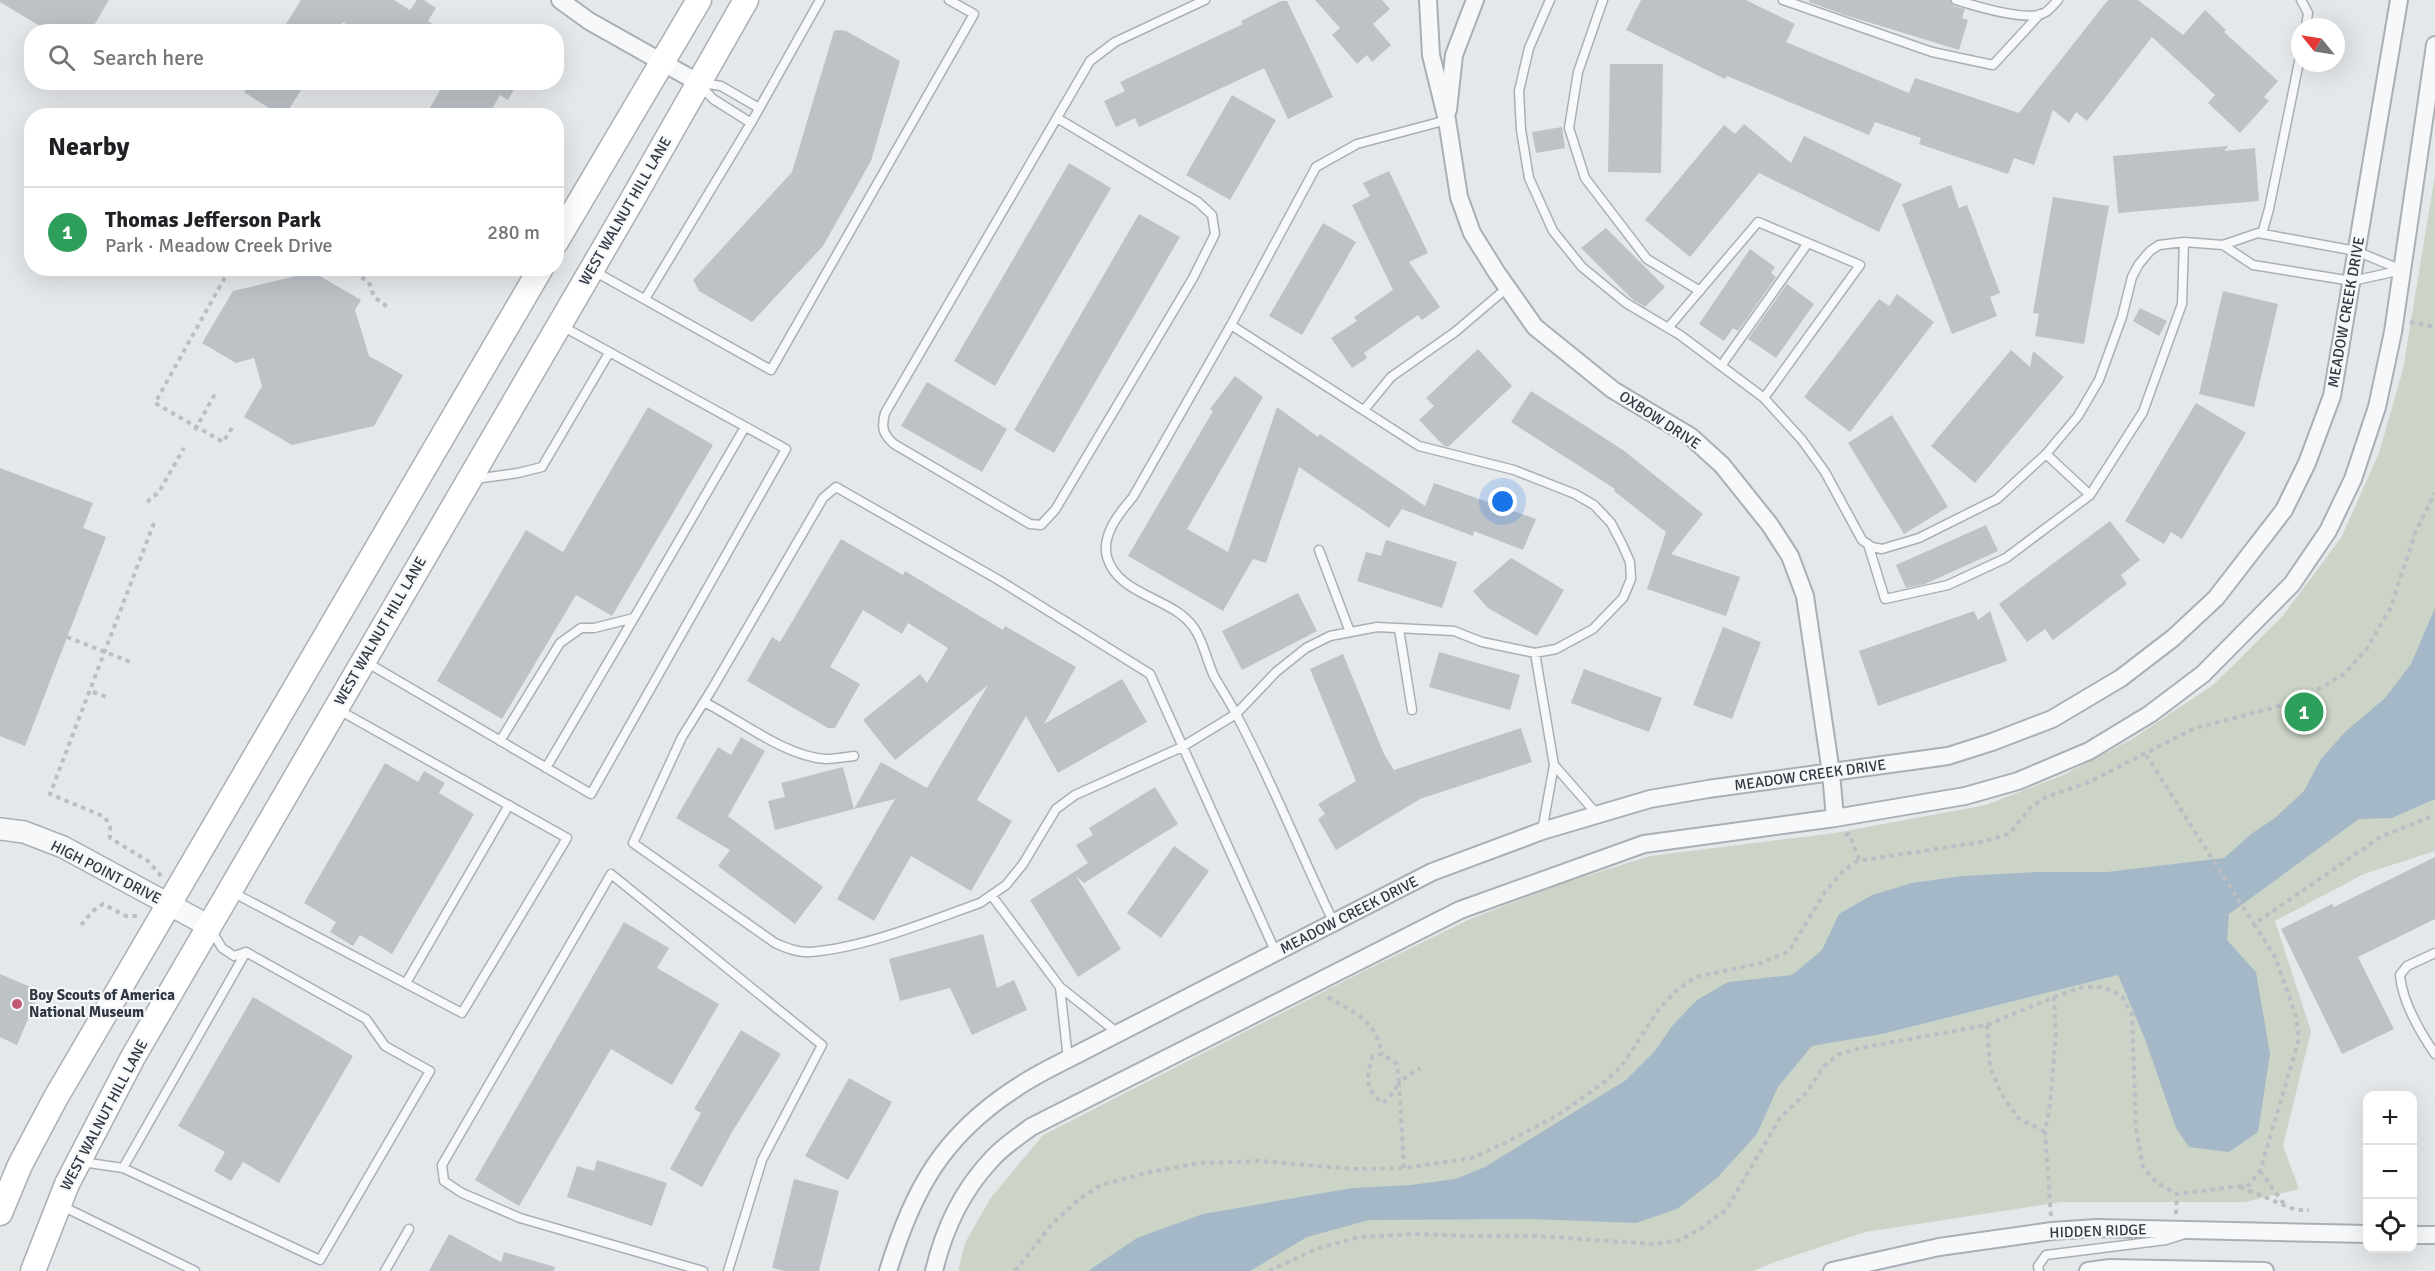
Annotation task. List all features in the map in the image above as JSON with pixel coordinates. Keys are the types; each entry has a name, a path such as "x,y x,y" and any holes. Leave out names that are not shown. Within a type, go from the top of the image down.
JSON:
{"main road":[{"path":"564,228 699,0"},
{"name":"WEST WALNUT HILL LANE","path":"33,1271 58,1204 78,1161 133,1057 746,0"},
{"path":"0,1213 20,1165 160,899 536,276"}],"street":[{"path":"560,0 589,21 699,82"},
{"name":"OXBOW DRIVE","path":"1428,0 1431,55 1447,120 1459,196 1472,233 1497,273 1535,327 1613,390 1690,436 1722,465 1770,525 1790,556 1805,596 1831,773 1835,818"},
{"name":"OXBOW DRIVE","path":"1447,120 1454,55 1474,0"},
{"name":"MEADOW CREEK DRIVE","path":"888,1271 902,1226 914,1199 944,1151 977,1116 993,1104 1017,1087 1068,1059 1432,872 1542,831 1596,813 1650,799 1948,756 2052,719 2121,678 2173,638 2216,598 2284,510 2307,463 2332,396 2399,0"},
{"path":"934,1271 940,1244 959,1200 992,1159 1031,1127 1461,910 1644,844 1835,818 1965,796 2018,781 2089,751 2150,714 2203,674 2292,584 2328,531 2353,479 2377,407 2394,320 2435,45"},
{"name":"HIGH POINT DRIVE","path":"0,829 24,832 63,847 209,926"},
{"name":"HIDDEN RIDGE","path":"1832,1271 1939,1247 2052,1231 2097,1228 2363,1234"},
{"path":"2417,1235 2435,1235"},
{"path":"2088,1271 2110,1268 2265,1271"}],"lane":[{"path":"645,299 751,123 820,0"},
{"path":"592,269 771,370 974,14 949,0"},
{"path":"1057,118 1198,202 1212,215 1215,234 1193,278 1067,491 1055,510 1041,525 1030,524 894,444 885,435 882,426 885,413 1090,61 1115,42 1205,0"},
{"path":"1550,0 1529,48 1520,90 1521,130 1529,178 1554,231 1582,267 1626,303 1668,328 1764,398 1802,440 1825,472 1862,540 1882,549 1919,538 1997,499 2046,454 2078,416 2099,380 2122,317 2132,277 2139,264 2150,251 2159,245 2184,242 2223,245 2258,233 2356,251 2402,270"},
{"path":"1603,0 1578,72 1569,128 1585,178 1647,259 1700,291"},
{"path":"1783,0 1795,2 1932,52 1993,65 2040,14"},
{"path":"1956,0 2028,16 2044,13 2058,0"},
{"path":"2301,0 2308,13 2307,18"},
{"path":"2262,234 2297,72"},
{"path":"699,82 721,86 759,108"},
{"path":"699,82 713,99 751,123"},
{"path":"1333,921 1236,714 1214,677 1196,629 1186,618 1126,583 1112,569 1106,555 1108,537 1116,516 1133,497 1231,325 1316,167 1357,144 1447,120"},
{"path":"1668,328 1758,222 1860,265 1764,398"},
{"path":"1868,544 1885,599 1948,585 2006,558 2090,495 2143,412 2182,304 2184,242"},
{"path":"1721,366 1808,243"},
{"path":"2223,245 2253,265 2352,281 2402,270"},
{"path":"1364,410 1391,377 1455,332 1508,287"},
{"path":"363,660 591,794 786,449 559,325"},
{"path":"1231,325 1419,446 1514,470 1575,494 1594,505 1611,523 1630,562 1631,579 1623,598 1593,629 1556,649 1535,653 1482,642 1454,632 1377,627 1330,636 1306,648 1276,672 1236,714 1182,747 1075,795 1056,809 1023,864 1006,885 992,896 980,903 946,915 847,946 809,952 789,950 775,943 633,843 682,737 823,498 836,487 1006,585 1150,674 1182,747 1276,953"},
{"path":"469,480 542,467 609,353"},
{"path":"546,768 745,427"},
{"path":"2046,454 2090,495"},
{"path":"1319,550 1350,632"},
{"path":"500,741 560,643 581,628 594,628 634,618"},
{"path":"1399,629 1412,710"},
{"path":"1535,653 1554,765 1542,831"},
{"path":"704,702 809,757 828,759 854,756"},
{"path":"229,890 462,1012 567,838 335,708"},
{"path":"1554,765 1596,813"},
{"path":"406,983 509,805"},
{"path":"702,1271 520,1218 478,1201 444,1181 442,1165 612,874 822,1046 762,1160 728,1271"},
{"path":"992,896 1060,987 1119,1034"},
{"path":"78,1161 123,1168 320,1260 430,1071 385,1046 366,1019 246,952 234,956 222,948 209,926"},
{"path":"123,1168 246,952"},
{"path":"2435,953 2407,966 2400,975 2400,986 2424,1038 2435,1054"},
{"path":"1060,987 1068,1059"},
{"path":"58,1204 195,1271"},
{"path":"385,1271 409,1229"},
{"path":"2038,1271 2038,1266 2046,1255 2166,1240 2203,1230"}],"path":[{"path":"226,276 155,403 196,429 223,442 232,428"},
{"path":"359,276 369,282 374,297 389,308"},
{"path":"2394,320 2435,327"},
{"path":"196,429 215,394"},
{"path":"147,502 159,492 184,448"},
{"path":"1015,1271 1052,1224 1078,1200 1101,1185 1150,1172 1200,1163 1261,1161 1352,1169 1404,1168 1472,1158 1558,1115 1622,1067 1659,1009 1677,990 1696,976 1762,963 1789,951 1825,892 1844,870 1860,861 1982,842 2009,834 2030,808 2046,797 2089,782 2146,755 2169,739 2196,728 2273,708 2307,696 2344,674 2366,650 2390,609 2416,531 2435,493"},
{"path":"81,925 102,904 126,916 139,916 160,899 162,876 148,861 110,838 110,826 105,817 51,794 154,523"},
{"path":"68,637 133,663"},
{"path":"93,692 107,697"},
{"path":"1269,1271 1317,1249 1359,1237 1418,1234 1536,1236 1655,1244 1680,1240 1726,1210 1780,1118 1807,1092 1823,1067 1839,1054 1860,1048 1986,1025 2083,987 2103,987 2122,996 2132,1015 2136,1129 2143,1167 2157,1183 2177,1194 2249,1185 2260,1171 2299,1039 2296,1016 2276,957 2146,755"},
{"path":"2254,924 2382,836 2435,816"},
{"path":"1838,836 1849,834 1860,861"},
{"path":"1312,984 1330,998 1361,1015 1379,1040 1382,1054 1397,1064 1404,1168"},
{"path":"2052,1231 2045,1132 2050,1104 2056,1034 2054,997"},
{"path":"1986,1025 1990,1067 2001,1093 2018,1118 2045,1132"},
{"path":"1382,1054 1373,1056 1367,1086 1374,1097 1383,1103 1399,1082 1420,1068"},
{"path":"2260,1171 2286,1206"},
{"path":"2240,1186 2296,1210 2309,1210"}],"shaded area":[{"path":"2435,175 2435,851 2364,874 2275,921 2311,1031 2283,1146 2299,1189 2245,1202 2062,1202 1865,1232 1753,1271 958,1271 965,1243 990,1199 1043,1135 1470,919 1564,883 1650,856 1835,833 1986,805 2063,775 2132,739 2213,685 2281,618 2341,538 2379,453 2403,369"}],"water":[{"path":"2435,608 2435,799 2392,818 2359,819 2229,914 2227,940 2256,972 2270,1054 2258,1132 2229,1152 2189,1147 2176,1128 2145,1039 2118,975 1882,1034 1812,1046 1778,1087 1757,1134 1717,1178 1677,1209 1636,1223 1531,1219 1369,1220 1307,1237 1250,1271 1088,1271 1137,1238 1203,1214 1352,1188 1411,1185 1455,1179 1485,1167 1626,1080 1654,1052 1673,1025 1697,1000 1728,982 1792,975 1822,950 1839,914 1872,895 1912,883 1962,876 2039,872 2107,872 2224,858 2251,834 2275,818 2304,791 2321,759 2345,732 2385,698 2411,664"}],"building":[{"path":"0,0 109,0 95,24 37,24"},
{"path":"301,0 394,0 410,10 417,0 424,0 436,8 428,21 433,24 346,24 343,22 342,24 286,24"},
{"path":"1315,0 1382,0 1390,9 1373,24 1391,45 1372,62 1367,55 1357,64 1332,35 1340,28"},
{"path":"1641,0 1746,0 1795,24 1786,42 1909,93 1915,78 2019,113 2108,0 2138,0 2183,35 2205,10 2226,30 2224,32 2278,81 2264,97 2269,101 2240,133 2208,103 2215,95 2152,37 2087,121 2076,112 2069,123 2053,110 2034,165 2014,158 2008,174 1919,144 1921,138 1875,122 1869,135 1727,76 1725,79 1626,30"},
{"path":"1809,0 1950,0 1954,6 1965,9 1962,18 1968,20 1959,50 1845,15 1809,2"},
{"path":"1281,1 1287,1 1333,97 1288,119 1264,68 1139,127 1135,118 1116,127 1104,101 1125,91 1120,82 1243,24 1241,21"},
{"path":"834,31 846,31 900,61 871,161 823,246 752,322 699,291 693,280 792,172"},
{"path":"1610,64 1663,64 1661,173 1608,172"},
{"path":"245,90 301,90 290,108 269,108 244,92"},
{"path":"440,90 514,90 508,100 500,95 493,108 430,108"},
{"path":"1232,95 1276,120 1230,200 1186,175"},
{"path":"1744,124 1791,163 1804,136 1902,184 1879,232 1759,173 1690,257 1645,220 1724,125 1735,134"},
{"path":"1562,127 1565,148 1536,153 1532,132"},
{"path":"2228,146 2224,151 2255,148 2259,201 2118,213 2113,156"},
{"path":"1069,163 1111,188 995,386 954,361"},
{"path":"1389,171 1428,253 1409,262 1440,307 1422,320 1418,315 1364,353 1367,358 1352,368 1331,338 1357,321 1354,317 1393,290 1352,205 1370,196 1363,183"},
{"path":"1951,185 1959,208 1967,205 2000,293 1990,297 1997,316 1952,334 1902,204"},
{"path":"2053,197 2109,206 2084,344 2035,336 2039,314 2033,313"},
{"path":"1139,214 1180,237 1054,453 1014,430"},
{"path":"1323,223 1356,242 1302,335 1269,316"},
{"path":"1606,228 1665,287 1645,307 1632,299 1581,248"},
{"path":"1750,249 1775,267 1771,273 1776,277 1738,331 1733,328 1724,341 1699,324"},
{"path":"296,276 320,276 361,300 355,310 369,356 403,375 374,426 292,445 244,417 262,386 254,358 236,363 202,343 233,291"},
{"path":"1787,284 1814,304 1776,358 1748,339"},
{"path":"2223,291 2278,304 2254,407 2199,394"},
{"path":"1897,294 1934,322 1850,432 1804,397 1879,299 1889,306"},
{"path":"2140,308 2167,321 2159,336 2133,321"},
{"path":"1478,349 1512,386 1448,447 1443,445 1419,420 1434,406 1426,398"},
{"path":"2011,350 2030,367 2033,351 2064,377 1975,483 1931,446"},
{"path":"1235,376 1263,397 1187,529 1228,552 1277,407 1318,437 1320,434 1425,506 1434,483 1536,519 1523,550 1474,531 1473,536 1402,509 1389,528 1299,467 1266,563 1253,559 1223,611 1128,556 1213,411 1210,409"},
{"path":"927,382 1007,429 982,472 901,426"},
{"path":"1531,391 1623,450 1703,514 1671,554 1740,577 1726,616 1647,589 1666,532 1614,491 1615,489 1511,422"},
{"path":"2196,403 2246,433 2182,539 2171,532 2164,544 2125,521"},
{"path":"648,407 713,445 612,616 576,595 502,719 437,681 526,530 563,552"},
{"path":"1892,415 1948,507 1904,534 1848,443"},
{"path":"0,468 93,503 83,528 106,537 25,746 0,736"},
{"path":"2110,521 2140,560 2121,575 2127,584 2053,640 2045,629 2027,642 1999,604"},
{"path":"1986,525 1998,551 1925,584 1906,588 1896,565"},
{"path":"841,539 903,575 905,571 1003,630 1005,626 1076,667 1044,724 1122,679 1147,722 1058,773 1026,716 977,800 1012,821 971,891 911,856 874,921 837,899 895,799 854,809 881,762 927,788 988,685 895,760 863,720 920,674 927,683 948,648 908,623 902,634 863,610 830,667 860,684 835,728 828,728 747,681 772,637 780,642"},
{"path":"1386,540 1457,562 1442,608 1357,581 1366,552 1381,556"},
{"path":"1511,558 1564,590 1537,636 1488,608 1473,591"},
{"path":"1298,593 1317,631 1242,670 1222,631"},
{"path":"1974,611 1978,620 1990,611 2007,661 1878,706 1859,651"},
{"path":"1723,627 1761,642 1732,719 1693,705"},
{"path":"1439,652 1520,675 1510,710 1429,687"},
{"path":"1343,654 1384,754 1394,770 1521,728 1532,762 1420,799 1336,850 1318,819 1325,814 1318,804 1356,781 1310,669"},
{"path":"1584,669 1662,698 1649,732 1571,703"},
{"path":"741,737 765,751 728,816 823,887 795,924 718,866 730,850 676,818 718,747 731,755"},
{"path":"385,763 418,782 424,771 445,783 439,793 474,814 392,954 360,935 353,946 330,932 336,922 304,903"},
{"path":"843,767 854,809 775,830 768,801 785,797 781,783"},
{"path":"1155,787 1178,824 1084,883 1076,876 1121,949 1078,977 1030,900 1088,863 1076,845 1093,835 1089,828"},
{"path":"1174,846 1209,871 1161,938 1127,913"},
{"path":"2435,857 2435,919 2358,957 2394,1029 2342,1054 2281,929 2332,904 2334,907"},
{"path":"624,922 669,948 657,968 719,1004 672,1085 611,1049 519,1206 475,1180"},
{"path":"983,934 997,988 1014,980 1027,1010 972,1035 950,988 900,1001 889,959"},
{"name":"Boy Scouts of America National Museum","path":"0,974 40,991 17,1045 0,1037"},
{"path":"253,997 353,1056 279,1183 243,1162 231,1181 214,1171 225,1152 178,1126"},
{"path":"741,1030 781,1054 732,1132 702,1187 670,1169 701,1113 694,1109"},
{"path":"849,1078 892,1102 848,1180 805,1156"},
{"path":"597,1160 667,1183 652,1226 567,1197 577,1166 594,1171"},
{"path":"794,1179 839,1191 819,1271 785,1271 772,1268"},
{"path":"449,1234 501,1262 504,1252 555,1267 554,1271 429,1271"}],"place":[{"name":"Thomas Jefferson Park","path":"2304,712"},
{"name":"Boy Scouts of America National Museum","path":"17,1004"}]}
